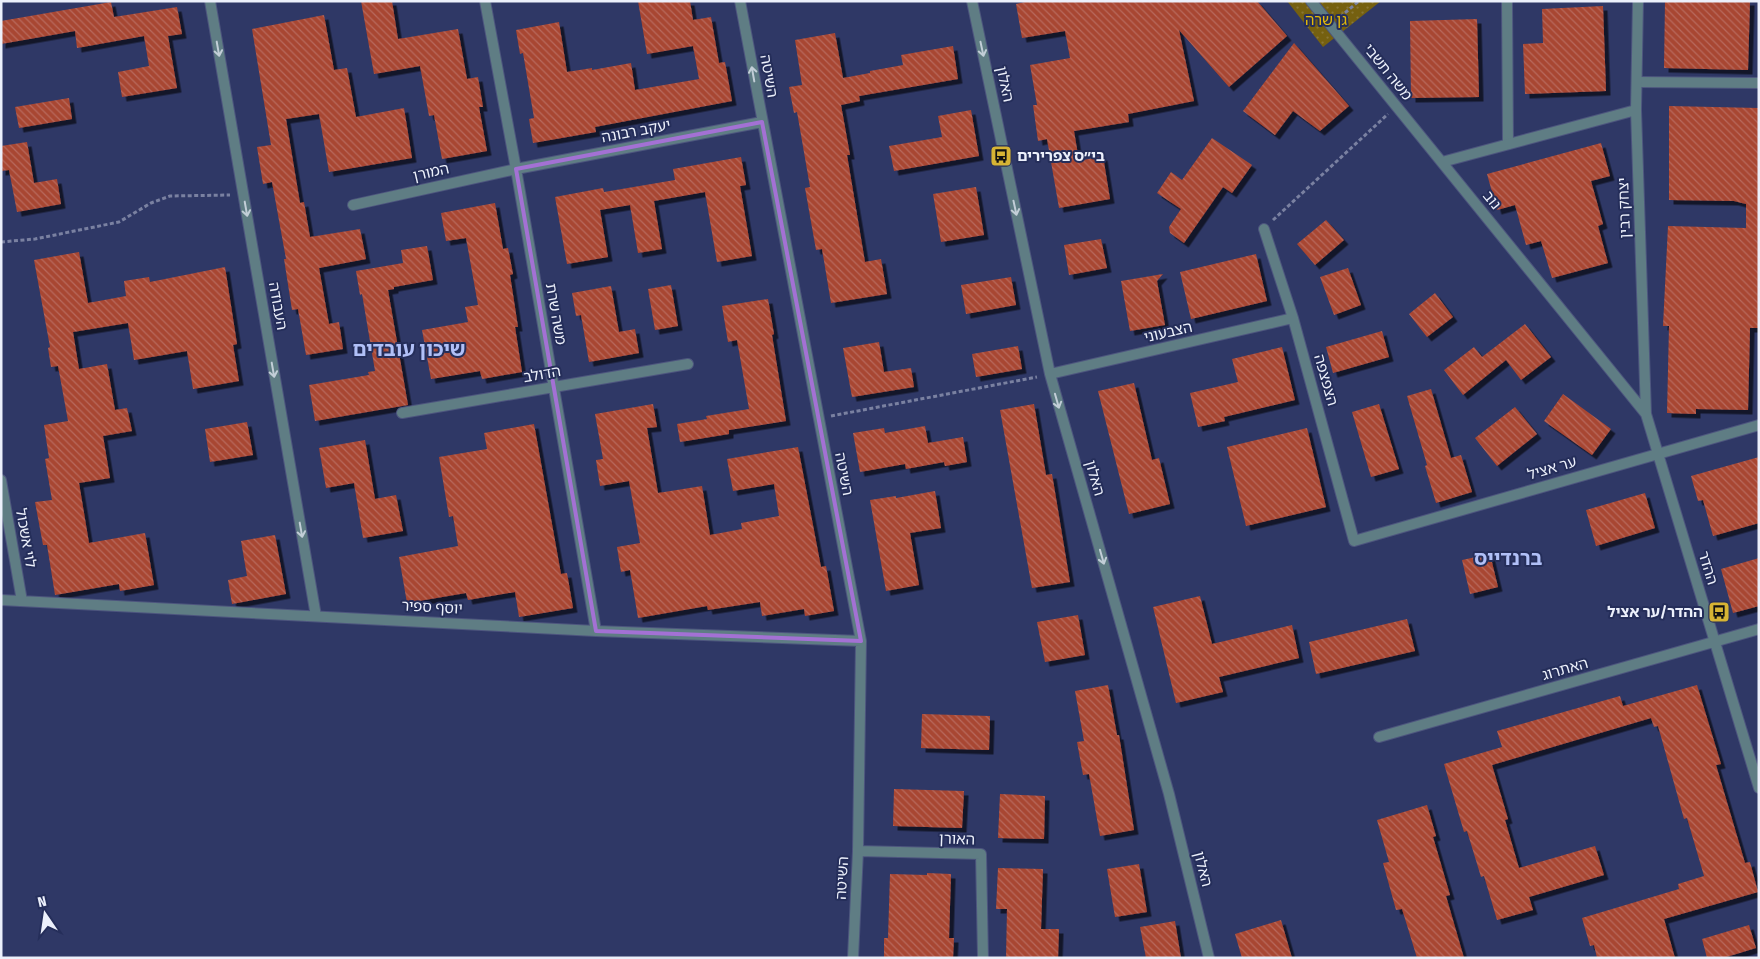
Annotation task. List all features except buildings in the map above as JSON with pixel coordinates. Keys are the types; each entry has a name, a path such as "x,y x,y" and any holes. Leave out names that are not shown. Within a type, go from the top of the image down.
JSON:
{"street":[{"name":"העבודה","path":"210,1 316,616"},
{"name":"משה שרת","path":"485,1 596,631"},
{"name":"השיטה","path":"740,1 861,641 858,851 853,958"},
{"name":"האלון","path":"972,1 1050,374 1169,794 1209,958"},
{"name":"משה תשבי","path":"1311,1 1442,162"},
{"path":"1507,1 1508,144"},
{"name":"יצחק רבין","path":"1638,1 1636,110 1646,414"},
{"path":"1637,82 1759,83"},
{"path":"1442,162 1636,110"},
{"name":"יעקב רבונה","path":"516,169 762,122"},
{"name":"נוב","path":"1442,162 1646,414"},
{"name":"המורן","path":"353,205 516,169"},
{"name":"הצפצפה","path":"1264,229 1293,318 1354,541"},
{"name":"הצבעוני","path":"1050,374 1293,318"},
{"name":"הדולב","path":"402,413 688,364"},
{"name":"ההדר","path":"1646,414 1759,788"},
{"name":"ער אציל","path":"1354,541 1759,425"},
{"name":"לוי אשכול","path":"1,480 22,601"},
{"name":"יוסף ספיר","path":"1,600 596,631 861,641"},
{"name":"האתרוג","path":"1379,737 1759,629"},
{"name":"האורן","path":"858,851 981,854 983,958"}],"path":[{"path":"1330,24 1359,1"},
{"path":"1264,229 1396,106"},
{"path":"1,242 36,239 119,222 151,202 170,196 243,194"},
{"path":"819,418 1050,374"}],"highlighted area":[{"path":"762,122 861,641 596,631 516,169"}],"green space":[{"name":"גן שרה","path":"1287,1 1381,1 1323,47"}],"place":[{"name":"בי״ס צפרירים","path":"1001,156"},
{"name":"ההדר/ער אציל","path":"1719,612"}],"district":[{"name":"שיכון עובדים","path":"409,349"},
{"name":"ברנדייס","path":"1508,558"}]}
